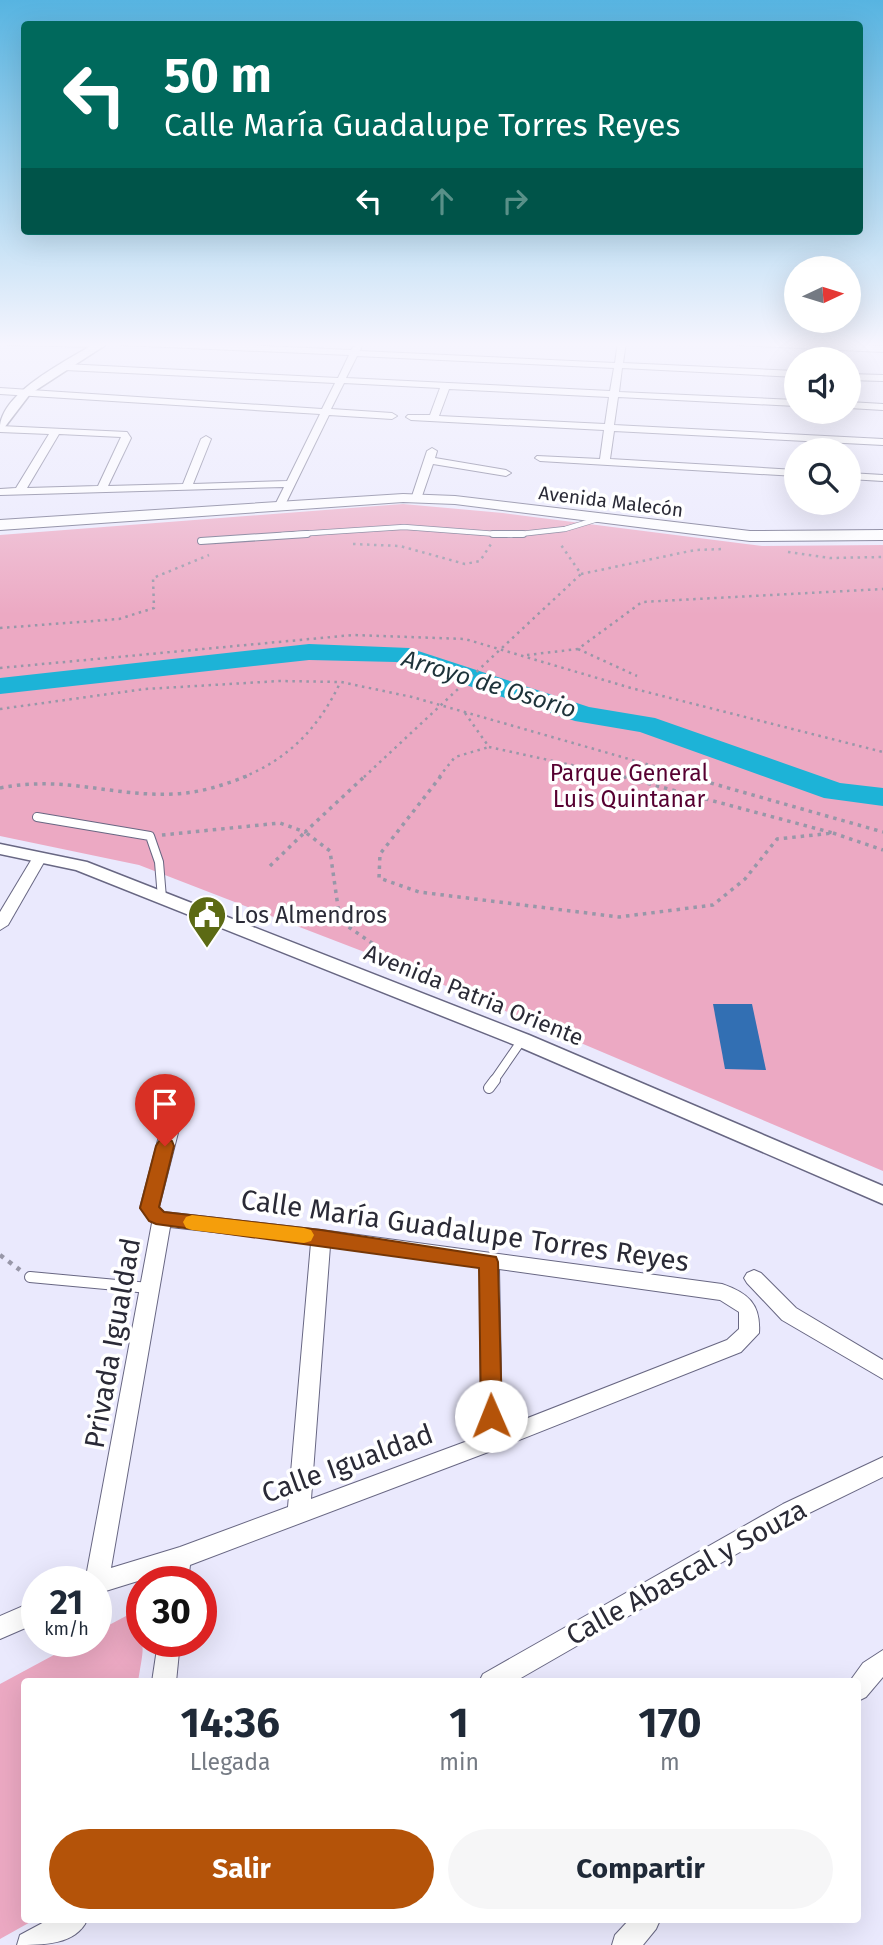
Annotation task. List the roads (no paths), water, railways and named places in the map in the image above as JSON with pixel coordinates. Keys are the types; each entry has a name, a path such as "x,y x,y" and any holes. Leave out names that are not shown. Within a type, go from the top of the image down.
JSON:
{"main road":[{"name":"Avenida Malecón","path":"0,525 280,505 416,499 455,500 750,536 883,535"}],"street":[{"path":"20,491 53,433"},
{"path":"102,490 126,438 124,434 103,433"},
{"path":"280,505 316,433"},
{"path":"604,463 609,433"},
{"path":"715,433 883,442"},
{"path":"187,487 206,439"},
{"path":"416,499 431,455 506,473"},
{"path":"540,458 784,472"},
{"path":"861,477 883,478"},
{"path":"0,492 290,484"},
{"name":"Avenida Patria Oriente","path":"0,849 81,866 522,1040 883,1195"},
{"path":"0,925 40,858"},
{"name":"Privada Igualdad","path":"100,1566 162,1219 155,1216 149,1208 172,1121"},
{"name":"Calle María Guadalupe Torres Reyes","path":"162,1219 321,1237 722,1292 741,1300 751,1315"},
{"path":"299,1512 321,1237"},
{"path":"489,1262 492,1441"},
{"path":"754,1278 789,1314 883,1370"},
{"name":"Calle Igualdad","path":"112,1578 180,1558 492,1441 734,1346 749,1333 751,1315"},
{"name":"Calle Abascal y Souza","path":"498,1678 791,1511 883,1467"},
{"path":"179,1566 180,1558"},
{"path":"0,1628 21,1618"},
{"path":"164,1678 167,1657"},
{"path":"861,1685 871,1671 883,1662"},
{"path":"30,1945 69,1923"},
{"path":"625,1945 644,1923"}],"lane":[{"path":"201,541 404,527 495,536 565,529 598,519"},
{"path":"37,817 150,836 159,862 162,898"},
{"path":"489,1088 522,1040"},
{"path":"30,1277 149,1288"}],"waterway":[{"name":"Arroyo de Osorio","path":"0,686 309,652 399,654 585,715 645,724 835,792 883,797"}],"place":[{"name":"Los Almendros","path":"207,949"}],"park label":[{"name":"Parque General Luis Quintanar","path":"629,786"}]}
